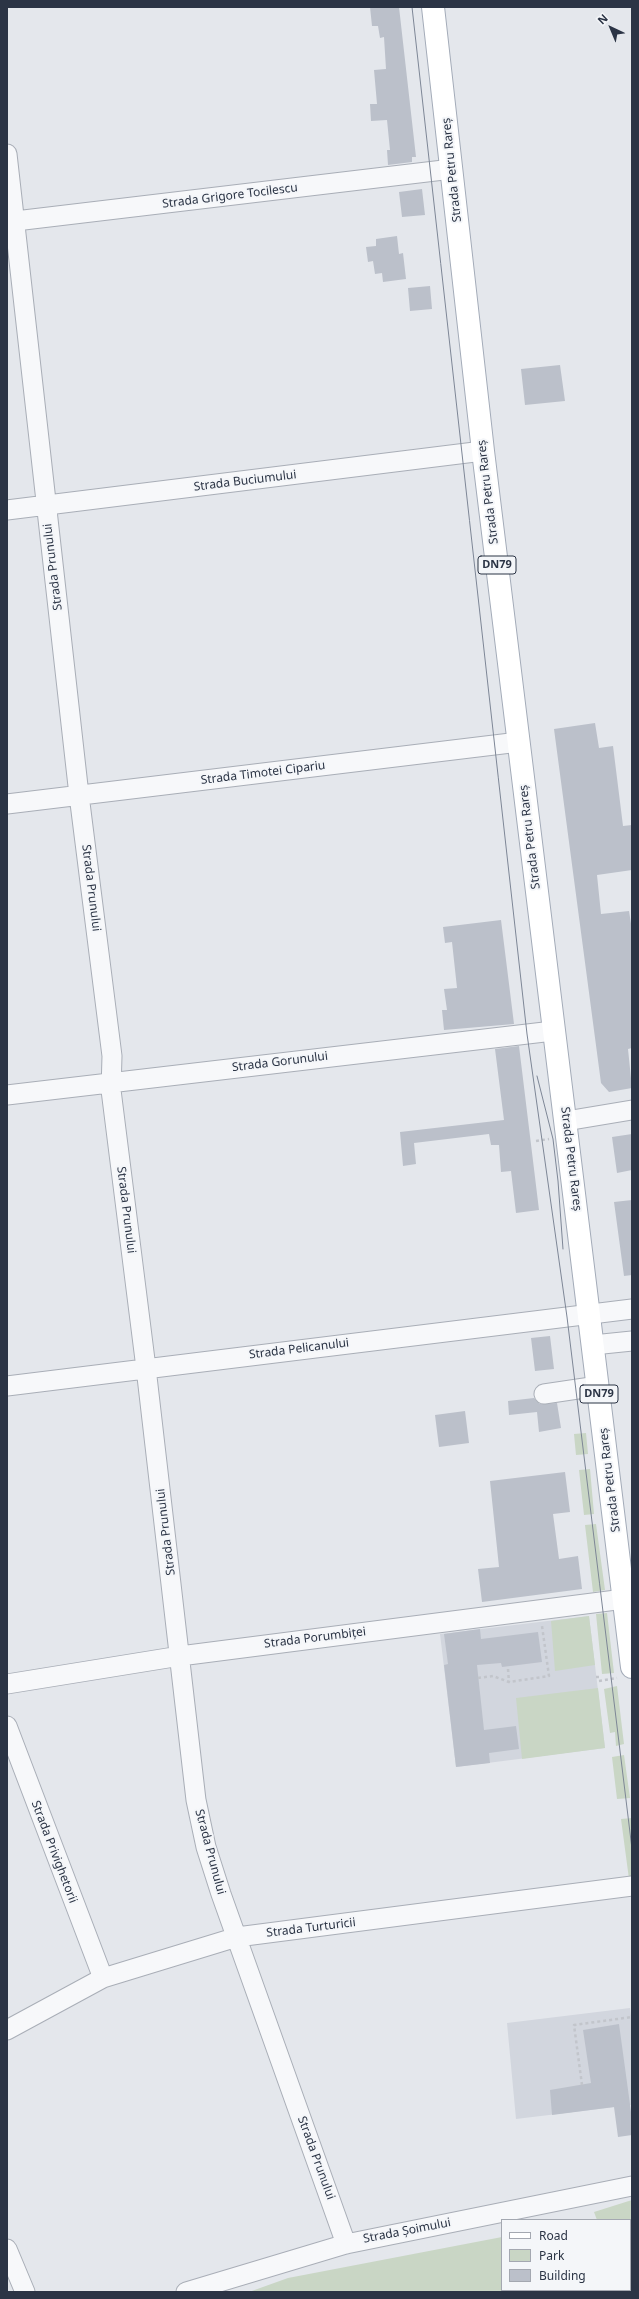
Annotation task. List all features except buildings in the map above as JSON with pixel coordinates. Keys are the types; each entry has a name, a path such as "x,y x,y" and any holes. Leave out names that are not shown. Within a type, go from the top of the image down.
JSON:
{"main road":[{"name":"Strada Petru Rareș","path":"434,7 483,451 553,1031 566,1121 624,1599 626,1672"}],"street":[{"name":"Strada Prunului","path":"7,154 11,221 46,505 79,794 112,1056 111,1082 196,1800 210,1860 346,2244"},
{"name":"Strada Grigore Tocilescu","path":"11,221 452,170"},
{"name":"Strada Buciumului","path":"7,510 483,451"},
{"name":"Strada Timotei Cipariu","path":"7,804 79,794 519,742"},
{"name":"Strada Gorunului","path":"7,1095 553,1031"},
{"path":"566,1121 632,1110"},
{"name":"Strada Pelicanului","path":"7,1386 632,1310"},
{"path":"594,1345 632,1341"},
{"path":"544,1394 598,1386"},
{"name":"Strada Porumbiței","path":"7,1684 180,1656 541,1616 624,1599"},
{"name":"Strada Privighetorii","path":"7,1726 103,1978"},
{"name":"Strada Turturicii","path":"7,2030 103,1978 238,1937 632,1886"},
{"name":"Strada Șoimului","path":"186,2292 346,2244 632,2186"},
{"path":"7,2249 25,2292"}],"path":[{"path":"478,1678 493,1676 509,1682 549,1676 541,1616"},
{"path":"508,1669 509,1682"},
{"path":"599,1681 626,1672"},
{"path":"582,2085 574,2025 632,2017"}],"shaded area":[{"path":"589,1616 605,1748 456,1767 440,1634"},
{"path":"630,2008 632,2024 632,2105 516,2119 507,2023"}],"green space":[{"path":"586,1433 588,1454 576,1455 574,1434"},
{"path":"590,1469 594,1514 584,1515 579,1470"},
{"path":"596,1524 605,1590 593,1592 585,1525"},
{"path":"607,1613 614,1673 602,1674 596,1614"},
{"path":"589,1616 595,1665 555,1671 551,1621"},
{"path":"617,1686 624,1744 616,1746 615,1732 610,1733 604,1689"},
{"path":"598,1688 605,1748 522,1759 516,1698"},
{"path":"624,1755 630,1798 617,1799 612,1757"},
{"path":"632,1818 632,1879 629,1879 621,1819"},
{"path":"632,2200 632,2232 631,2219 597,2219 594,2212"},
{"path":"501,2237 501,2291 601,2292 249,2292 288,2278"}],"tram line":[{"path":"412,7 527,1034 567,1317 632,1849"},
{"path":"537,1076 553,1139 563,1249"}]}
